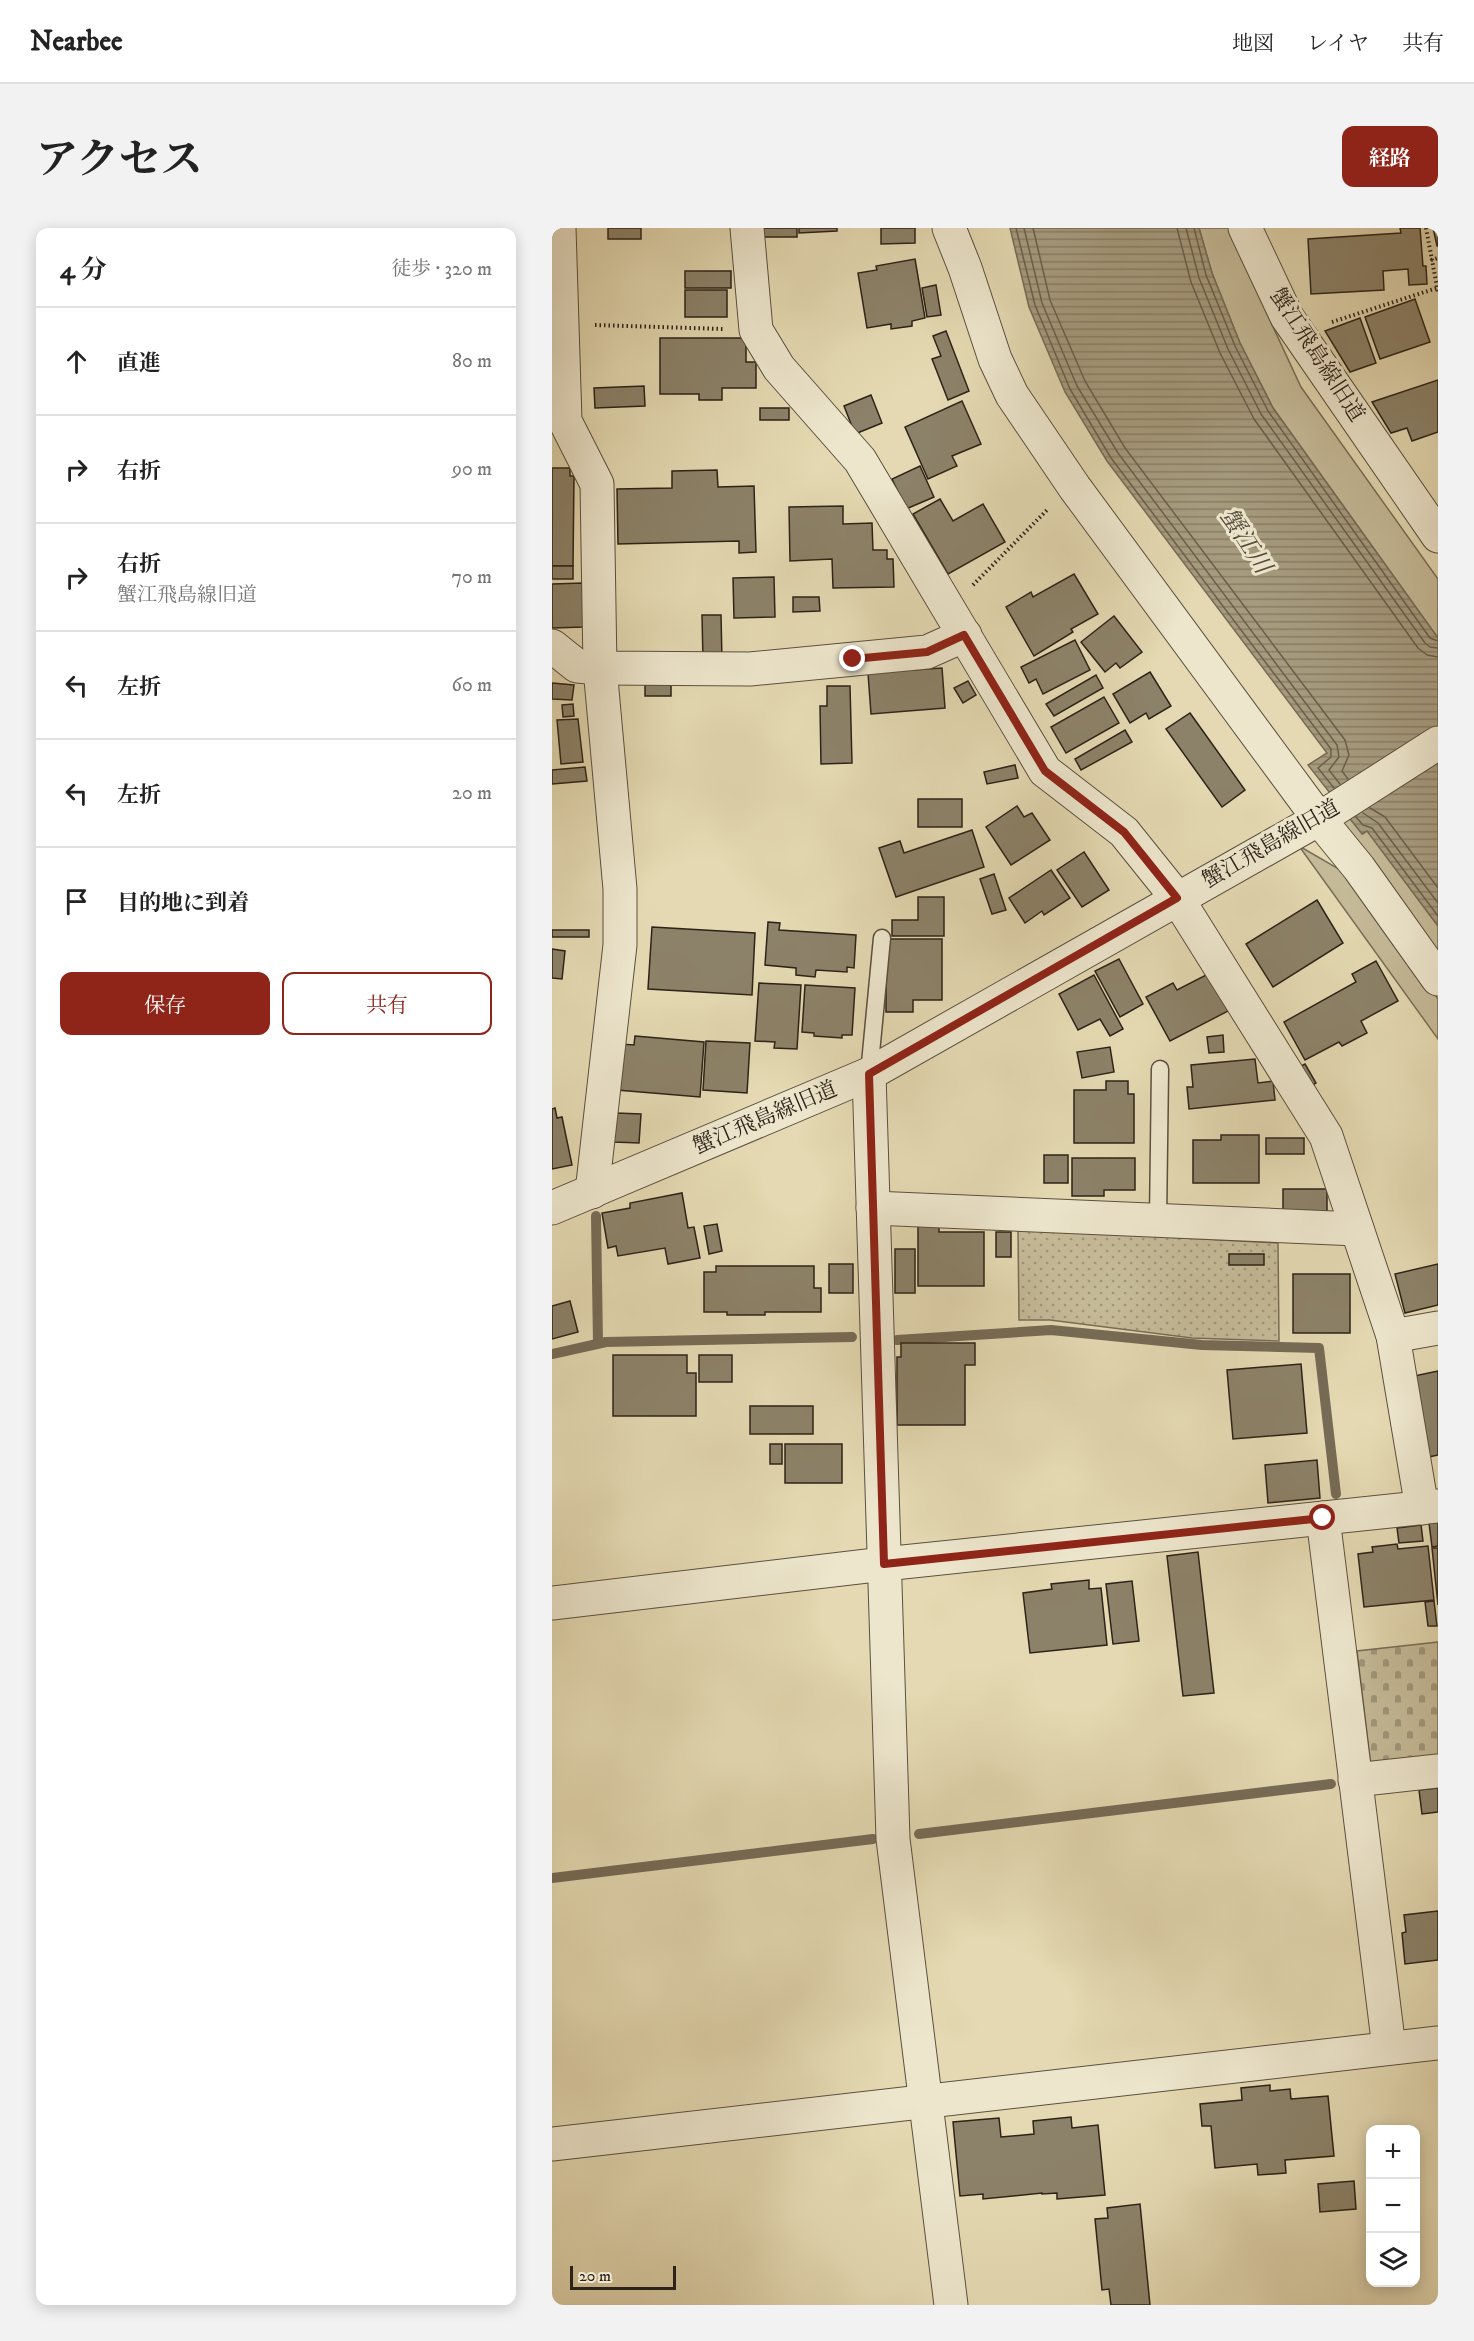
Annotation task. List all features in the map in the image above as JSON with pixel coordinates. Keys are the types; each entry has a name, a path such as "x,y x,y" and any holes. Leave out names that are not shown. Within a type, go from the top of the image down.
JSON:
{"street":[{"path":"559,228 565,421 597,484 600,668 620,889 620,945 592,1192"},
{"path":"552,1603 884,1564 1430,1507 1393,1336 1326,1136 1177,898 1124,832 1045,771 860,460 779,368 756,330 747,228"},
{"path":"949,228 966,268 995,359 1012,395 1075,488 1324,815 1438,979"},
{"path":"962,228 966,268"},
{"name":"蟹江飛島線旧道","path":"1245,228 1287,317 1438,536"},
{"path":"552,646 577,666 750,669 927,652 957,622"},
{"name":"蟹江飛島線旧道","path":"552,1208 869,1074 1324,815 1438,743"},
{"path":"869,1074 892,1839 951,2305"},
{"path":"873,1208 1357,1229"},
{"path":"1393,1336 1438,1328"},
{"path":"1323,1518 1389,2048"},
{"path":"1355,1780 1438,1771"},
{"path":"552,2144 1438,2043"}],"lane":[{"path":"869,1074 882,938"},
{"path":"1158,1220 1161,1070"}],"path":[{"path":"1298,332 1437,290 1426,228"},
{"path":"1431,260 1438,258"},
{"path":"561,324 756,330"},
{"path":"957,622 1046,511"}],"green space":[{"path":"1199,228 1231,228 1241,258 1301,387 1438,579 1438,638 1273,408 1240,343 1212,273"},
{"path":"1346,814 1363,834 1367,830 1438,926 1438,961 1339,828"},
{"path":"1299,846 1344,872 1438,999 1438,1039"},
{"path":"1018,1229 1278,1243 1279,1341 1192,1338 1050,1320 1019,1320"},
{"path":"1438,1642 1438,1759 1371,1767 1357,1651"}],"water":[{"name":"蟹江川","path":"1010,228 1199,228 1212,273 1240,343 1273,408 1438,638 1438,926 1367,831 1362,834 1308,765 1327,753 1107,461 1065,392 1029,307"}],"building":[{"path":"608,228 641,228 641,239 608,239"},
{"path":"761,228 797,228 797,237 761,237"},
{"path":"799,228 837,228 837,231 799,233"},
{"path":"881,228 915,228 915,243 881,244"},
{"path":"1400,228 1420,228 1427,284 1409,285 1408,269 1383,271 1384,290 1311,294 1308,239 1401,233"},
{"path":"1433,228 1438,228 1438,246 1437,246"},
{"path":"915,259 925,318 912,321 912,326 891,329 891,324 867,328 858,273 877,270 876,266"},
{"path":"685,271 731,271 731,288 685,288"},
{"path":"936,285 941,315 927,317 922,288"},
{"path":"685,290 727,290 727,317 685,317"},
{"path":"1415,299 1430,342 1380,359 1365,317"},
{"path":"1360,318 1376,363 1350,372 1325,331"},
{"path":"946,331 969,391 948,400 932,359 941,356 933,336"},
{"path":"660,338 746,338 746,362 756,362 756,388 722,388 722,400 699,400 699,394 660,394"},
{"path":"1438,380 1438,432 1412,441 1407,428 1391,433 1372,402"},
{"path":"644,386 645,406 595,408 594,388"},
{"path":"871,395 882,423 855,434 844,406"},
{"path":"962,401 981,444 952,456 957,466 928,479 905,427"},
{"path":"760,408 789,408 789,420 760,420"},
{"path":"920,466 934,497 906,509 892,479"},
{"path":"552,468 570,468 570,476 574,476 573,566 552,566"},
{"path":"717,470 718,487 754,486 756,552 739,553 739,541 618,544 617,489 672,488 672,471"},
{"path":"940,499 953,521 983,504 1005,542 948,574 913,514"},
{"path":"843,506 843,524 872,523 873,550 887,550 887,559 893,559 894,587 833,588 832,559 790,561 789,507"},
{"path":"552,566 573,566 573,579 552,579"},
{"path":"1074,574 1098,614 1071,629 1073,632 1034,656 1006,607 1031,592 1033,597"},
{"path":"774,577 775,617 734,618 733,578"},
{"path":"583,583 584,627 552,628 552,584"},
{"path":"793,597 819,597 820,611 793,612"},
{"path":"702,615 721,615 722,660 703,661"},
{"path":"1114,616 1142,652 1120,668 1116,663 1105,672 1081,642"},
{"path":"1075,640 1090,670 1043,694 1036,679 1029,683 1021,667"},
{"path":"942,668 945,708 871,714 868,673"},
{"path":"1150,672 1171,706 1149,719 1146,713 1130,723 1113,694"},
{"path":"1096,675 1103,688 1054,716 1046,704"},
{"path":"645,680 671,680 671,696 645,696"},
{"path":"968,681 976,695 963,703 954,688"},
{"path":"552,683 574,685 572,700 552,699"},
{"path":"827,686 850,686 852,763 821,764 820,706 827,706"},
{"path":"1104,697 1119,723 1066,753 1051,727"},
{"path":"573,704 574,716 563,717 562,705"},
{"path":"1190,713 1245,790 1222,807 1166,729"},
{"path":"578,719 583,762 561,764 557,720"},
{"path":"1125,730 1132,742 1081,770 1075,759"},
{"path":"1015,765 1018,778 987,784 984,772"},
{"path":"585,767 587,781 552,784 552,770"},
{"path":"918,799 962,799 962,827 918,827"},
{"path":"1017,806 1024,817 1032,813 1050,840 1011,865 986,827"},
{"path":"972,830 984,867 896,897 879,848 900,841 904,853"},
{"path":"1084,852 1109,890 1082,907 1057,870"},
{"path":"1051,870 1070,898 1044,915 1042,911 1025,923 1009,898"},
{"path":"994,874 1006,910 992,914 980,879"},
{"path":"918,897 944,897 944,936 892,936 892,920 918,920"},
{"path":"1317,900 1343,943 1273,987 1246,944"},
{"path":"768,922 780,923 779,930 856,935 854,968 847,967 847,972 816,970 815,977 796,975 796,968 765,965"},
{"path":"652,927 755,933 752,995 648,989"},
{"path":"552,930 589,930 589,937 552,937"},
{"path":"886,939 942,939 942,1000 913,1000 913,1012 886,1012"},
{"path":"552,949 565,951 562,979 552,978"},
{"path":"1119,959 1143,1004 1120,1017 1095,971"},
{"path":"1376,961 1398,1001 1361,1021 1367,1033 1342,1046 1339,1042 1305,1060 1284,1022 1356,982 1352,974"},
{"path":"1210,973 1230,1010 1170,1041 1146,997 1173,983 1177,990"},
{"path":"1094,975 1123,1029 1110,1036 1100,1019 1078,1030 1059,994"},
{"path":"759,983 801,985 797,1049 774,1048 775,1042 755,1041"},
{"path":"805,985 855,988 852,1035 842,1035 842,1038 814,1036 814,1033 802,1032"},
{"path":"1223,1035 1224,1052 1209,1053 1207,1037"},
{"path":"635,1036 704,1042 700,1097 617,1090 621,1044 634,1045"},
{"path":"706,1041 750,1043 747,1093 703,1090"},
{"path":"1110,1047 1114,1072 1082,1078 1077,1052"},
{"path":"1255,1059 1258,1083 1273,1081 1275,1100 1189,1109 1187,1087 1193,1087 1191,1065"},
{"path":"1305,1064 1316,1083 1308,1088 1297,1068"},
{"path":"1106,1081 1128,1081 1128,1094 1134,1094 1134,1143 1074,1143 1074,1090 1106,1090"},
{"path":"555,1108 557,1118 562,1117 572,1165 552,1169 552,1109"},
{"path":"616,1113 641,1114 639,1143 614,1142"},
{"path":"1221,1135 1259,1135 1259,1183 1193,1183 1193,1140 1221,1140"},
{"path":"1266,1138 1304,1138 1304,1154 1266,1154"},
{"path":"1044,1155 1068,1155 1068,1183 1044,1183"},
{"path":"1072,1158 1135,1158 1135,1190 1104,1190 1104,1196 1072,1196"},
{"path":"1283,1189 1327,1189 1327,1214 1283,1214"},
{"path":"682,1193 688,1228 694,1227 700,1258 668,1264 665,1248 618,1256 616,1246 608,1248 602,1213 630,1208 630,1203"},
{"path":"717,1224 722,1251 709,1254 704,1226"},
{"path":"918,1226 939,1226 939,1232 984,1232 984,1286 918,1286"},
{"path":"996,1232 1011,1232 1011,1257 996,1257"},
{"path":"895,1249 915,1249 915,1293 895,1293"},
{"path":"1229,1254 1264,1254 1264,1265 1229,1265"},
{"path":"829,1264 853,1264 853,1293 829,1293"},
{"path":"1438,1264 1438,1305 1405,1313 1395,1274"},
{"path":"716,1266 814,1266 814,1288 821,1288 821,1312 727,1315 727,1312 704,1312 704,1272 716,1272"},
{"path":"1293,1274 1350,1274 1350,1333 1293,1333"},
{"path":"570,1301 578,1332 552,1339 552,1306"},
{"path":"901,1343 975,1343 975,1365 965,1365 965,1425 897,1425 897,1357 901,1357"},
{"path":"613,1355 687,1355 687,1373 696,1373 696,1416 613,1416"},
{"path":"699,1355 732,1355 732,1382 699,1382"},
{"path":"1301,1364 1307,1433 1233,1439 1227,1370"},
{"path":"1438,1371 1438,1455 1424,1458 1414,1376"},
{"path":"750,1406 813,1406 813,1434 750,1434"},
{"path":"770,1444 782,1444 782,1464 770,1464"},
{"path":"785,1444 842,1444 842,1483 785,1483"},
{"path":"1317,1460 1320,1498 1268,1503 1265,1465"},
{"path":"1438,1522 1438,1546 1432,1547 1429,1523"},
{"path":"1421,1525 1423,1541 1399,1543 1397,1528"},
{"path":"1397,1544 1398,1549 1428,1546 1434,1600 1364,1607 1358,1554 1373,1552 1372,1547"},
{"path":"1432,1548 1438,1548 1438,1605"},
{"path":"1198,1552 1214,1693 1183,1696 1167,1556"},
{"path":"1089,1580 1089,1589 1101,1588 1107,1645 1030,1653 1023,1593 1052,1589 1051,1584"},
{"path":"1132,1581 1139,1641 1113,1644 1106,1584"},
{"path":"1434,1601 1437,1626 1428,1626 1425,1602"},
{"path":"1438,1788 1438,1812 1422,1814 1419,1790"},
{"path":"1438,1911 1438,1960 1405,1964 1402,1933 1406,1932 1404,1915"},
{"path":"1270,2085 1270,2091 1290,2089 1291,2099 1328,2096 1334,2156 1285,2160 1286,2173 1258,2175 1257,2164 1215,2168 1211,2126 1202,2126 1200,2104 1242,2100 1241,2088"},
{"path":"1071,2117 1072,2128 1098,2125 1105,2195 1057,2199 1057,2193 983,2199 983,2194 960,2196 953,2122 999,2118 1001,2137 1034,2134 1033,2121"},
{"path":"1354,2181 1356,2209 1320,2212 1318,2184"},
{"path":"1140,2204 1150,2305 1111,2305 1109,2289 1102,2290 1095,2219 1108,2218 1107,2208"}],"waterway":[{"path":"596,1216 598,1343"},
{"path":"897,1340 1051,1330 1202,1345 1319,1348 1336,1494"},
{"path":"552,1354 606,1342 852,1337"},
{"path":"919,1834 1331,1784"},
{"path":"552,1878 873,1839"}],"route":[{"path":"853,659 927,652 964,635 1045,771 1124,832 1177,898 869,1074 884,1564 1323,1518"}]}
